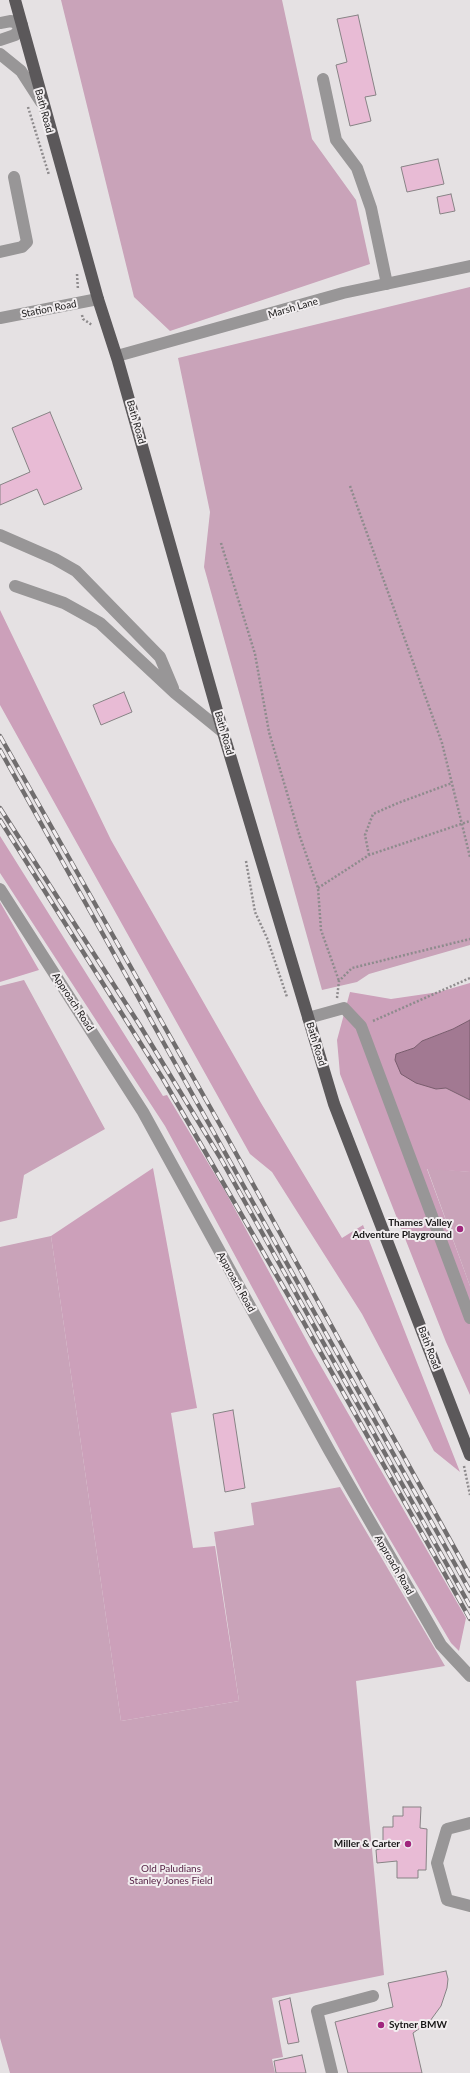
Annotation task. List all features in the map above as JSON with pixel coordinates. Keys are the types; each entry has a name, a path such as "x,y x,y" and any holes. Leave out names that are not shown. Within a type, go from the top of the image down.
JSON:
{"main road":[{"name":"Bath Road","path":"15,0 42,103 98,299 117,356 223,732 334,1104 467,1438 470,1455"}],"street":[{"path":"0,23 11,21 22,25 15,36 0,40"},
{"path":"0,54 21,71 42,103"},
{"path":"323,79 336,140 357,168 371,208 387,284"},
{"path":"0,252 22,248 27,242 14,177"},
{"name":"Marsh Lane","path":"117,356 343,293 470,266"},
{"name":"Station Road","path":"0,318 98,299"},
{"path":"0,535 55,559 76,571 160,657 175,693"},
{"path":"16,586 64,603 100,623 175,693 223,732"},
{"name":"Approach Road","path":"0,889 143,1112 329,1450 441,1645 470,1676"},
{"path":"308,1018 344,1008 361,1026 470,1318"},
{"path":"470,1824 447,1829 437,1862 447,1900 470,1906"},
{"path":"332,2073 317,2011 373,1996"}],"path":[{"path":"350,486 442,743 470,857"},
{"path":"221,543 255,654 269,732 300,837 318,888 321,930 339,981 335,1010"},
{"path":"369,855 365,834 373,814 452,783"},
{"path":"318,888 369,855 470,822"},
{"path":"339,981 352,968 470,939"},
{"path":"361,1026 470,978"}],"green space":[{"path":"61,0 282,0 312,139 356,200 370,264 170,331 134,297"},
{"path":"470,287 470,945 369,974 357,982 322,990 204,567 210,512 178,358"},
{"path":"24,980 105,1129 24,1175 17,1218 0,1222 0,986"},
{"name":"Thames Valley Adventure Playground","path":"427,1168 470,1172 470,1286"},
{"name":"Old Paludians Stanley Jones Field","path":"51,1236 121,1721 239,1701 214,1532 254,1525 251,1503 340,1487 445,1666 356,1681 384,1975 272,1998 283,2057 272,2059 275,2073 10,2073 0,2038 0,1247"}],"shaded area":[{"path":"0,610 111,840 261,1103 342,1238 363,1225 460,1472 434,1451 362,1314 272,1172 250,1154 0,705"},
{"path":"0,836 163,1096 167,1095 225,1191 315,1356 466,1618 459,1651 451,1643 368,1502 165,1126 0,873"},
{"path":"0,902 39,970 0,982"},
{"path":"470,983 470,1020 453,1029 422,1041 414,1048 397,1054 436,1089 446,1088 470,1100 470,1172 427,1169 470,1286 470,1395 446,1342 340,1074 337,1040 350,992 391,999 439,992"},
{"path":"470,1020 470,1100 446,1088 436,1089 416,1083 401,1074 395,1060 396,1054 414,1048 422,1041 453,1029"},
{"path":"153,1168 197,1408 171,1413 193,1548 215,1546 239,1701 121,1721 51,1236"}],"building":[{"path":"358,15 376,95 365,97 371,121 350,126 336,65 347,62 337,19"},
{"path":"438,159 444,184 407,192 401,167"},
{"path":"451,194 455,211 440,214 437,197"},
{"path":"50,412 82,489 44,505 37,489 0,505 0,485 30,472 12,428"},
{"path":"124,692 132,712 101,725 93,705"},
{"path":"233,1410 245,1488 225,1492 213,1414"},
{"path":"403,1807 421,1807 420,1828 427,1829 426,1870 418,1870 418,1878 397,1878 397,1861 377,1863 376,1850 383,1848 383,1827 393,1827 393,1816 403,1816"},
{"name":"Sytner BMW","path":"446,1971 448,1979 447,1988 441,2006 430,2021 413,2033 422,2073 348,2073 335,2022 393,2007 388,1983"},
{"path":"290,1998 299,2042 288,2044 279,2001"},
{"path":"302,2055 306,2073 276,2073 274,2061"}],"railway":[{"path":"0,736 223,1130 470,1576"},
{"path":"0,750 470,1591"},
{"path":"0,808 139,1024 221,1159 470,1606"},
{"path":"0,820 163,1079 303,1321 470,1619"}],"place":[{"name":"Thames Valley Adventure Playground","path":"460,1229"},
{"name":"Miller & Carter","path":"408,1844"},
{"name":"Sytner BMW","path":"381,2025"}]}
